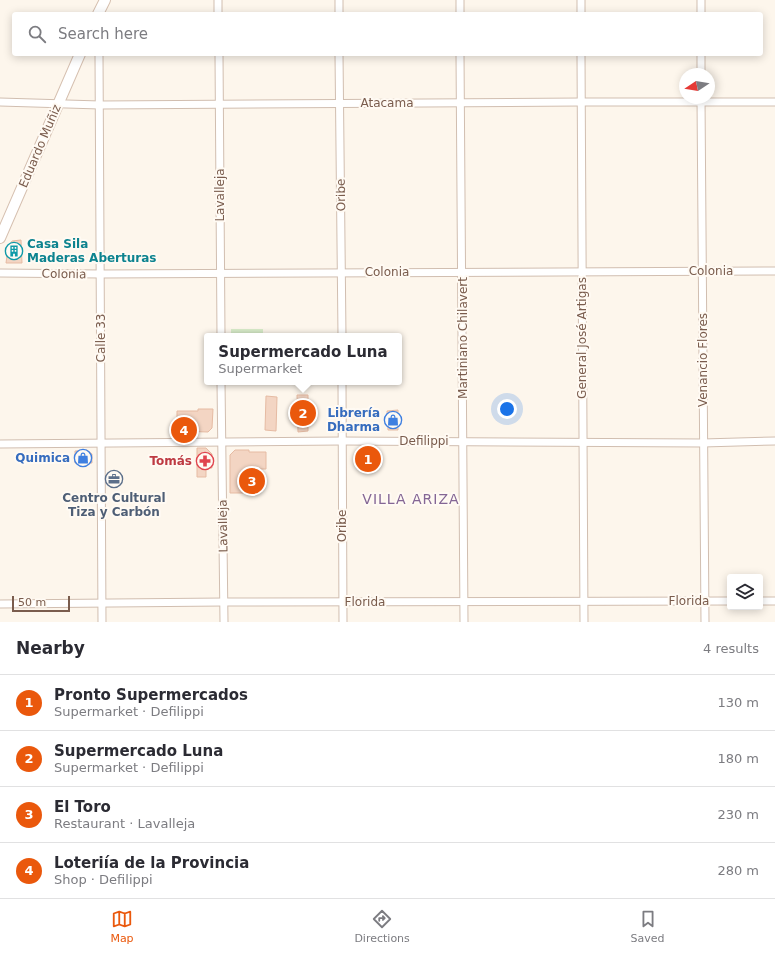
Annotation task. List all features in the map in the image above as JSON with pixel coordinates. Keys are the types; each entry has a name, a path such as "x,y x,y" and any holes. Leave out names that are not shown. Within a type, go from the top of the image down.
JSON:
{"street":[{"path":"99,12 105,0"},
{"path":"218,0 218,12"},
{"path":"339,0 339,12"},
{"path":"460,0 460,12"},
{"path":"581,0 581,12"},
{"path":"701,0 701,12"},
{"name":"Eduardo Muñiz","path":"0,238 79,56"},
{"name":"Calle 33","path":"99,56 102,622"},
{"name":"Lavalleja","path":"219,56 221,333"},
{"name":"Oribe","path":"339,56 342,333"},
{"name":"Martiniano Chilavert","path":"460,56 463,272 462,442 464,622"},
{"name":"General José Artigas","path":"581,56 584,622"},
{"path":"701,56 701,68"},
{"name":"Atacama","path":"0,102 100,105 679,100"},
{"name":"Atacama","path":"715,100 775,102"},
{"name":"Venancio Flores","path":"701,104 705,622"},
{"name":"Colonia","path":"0,273 101,274 775,271"},
{"name":"Lavalleja","path":"221,385 224,622"},
{"name":"Oribe","path":"342,385 343,622"},
{"name":"Defilippi","path":"0,444 342,441 703,443 775,441"},
{"path":"763,601 775,600"},
{"name":"Florida","path":"0,604 727,601"}],"green space":[{"path":"231,329 263,329 263,333 231,333"}],"building":[{"name":"Casa Sila Maderas Aberturas","path":"21,240 22,263 6,263 8,248 12,241"},
{"path":"297,395 308,395 308,431 298,432"},
{"path":"266,396 277,397 276,431 265,430"},
{"path":"198,409 213,409 212,428 208,432 177,431 177,411 198,411"},
{"name":"Librería Dharma","path":"398,410 398,430 388,430 387,411"},
{"name":"Tomás","path":"197,448 206,448 212,454 212,468 206,468 206,477 197,477"},
{"name":"Quimica","path":"87,450 92,454 92,463 75,463 75,451"},
{"path":"235,450 266,452 266,469 256,469 256,493 230,493 230,455"},
{"path":"364,451 373,452 373,468 363,467"}],"place":[{"name":"Casa Sila Maderas Aberturas","path":"14,251"},
{"name":"Supermercado Luna","path":"303,413"},
{"name":"Librería Dharma","path":"393,420"},
{"name":"Loteriía de la Provincia","path":"184,430"},
{"name":"Quimica","path":"83,458"},
{"name":"Pronto Supermercados","path":"368,459"},
{"name":"Tomás","path":"205,461"},
{"name":"Centro Cultural Tiza y Carbón","path":"114,479"},
{"name":"El Toro","path":"252,481"}],"district":[{"name":"VILLA ARIZA","path":"411,499"}]}
